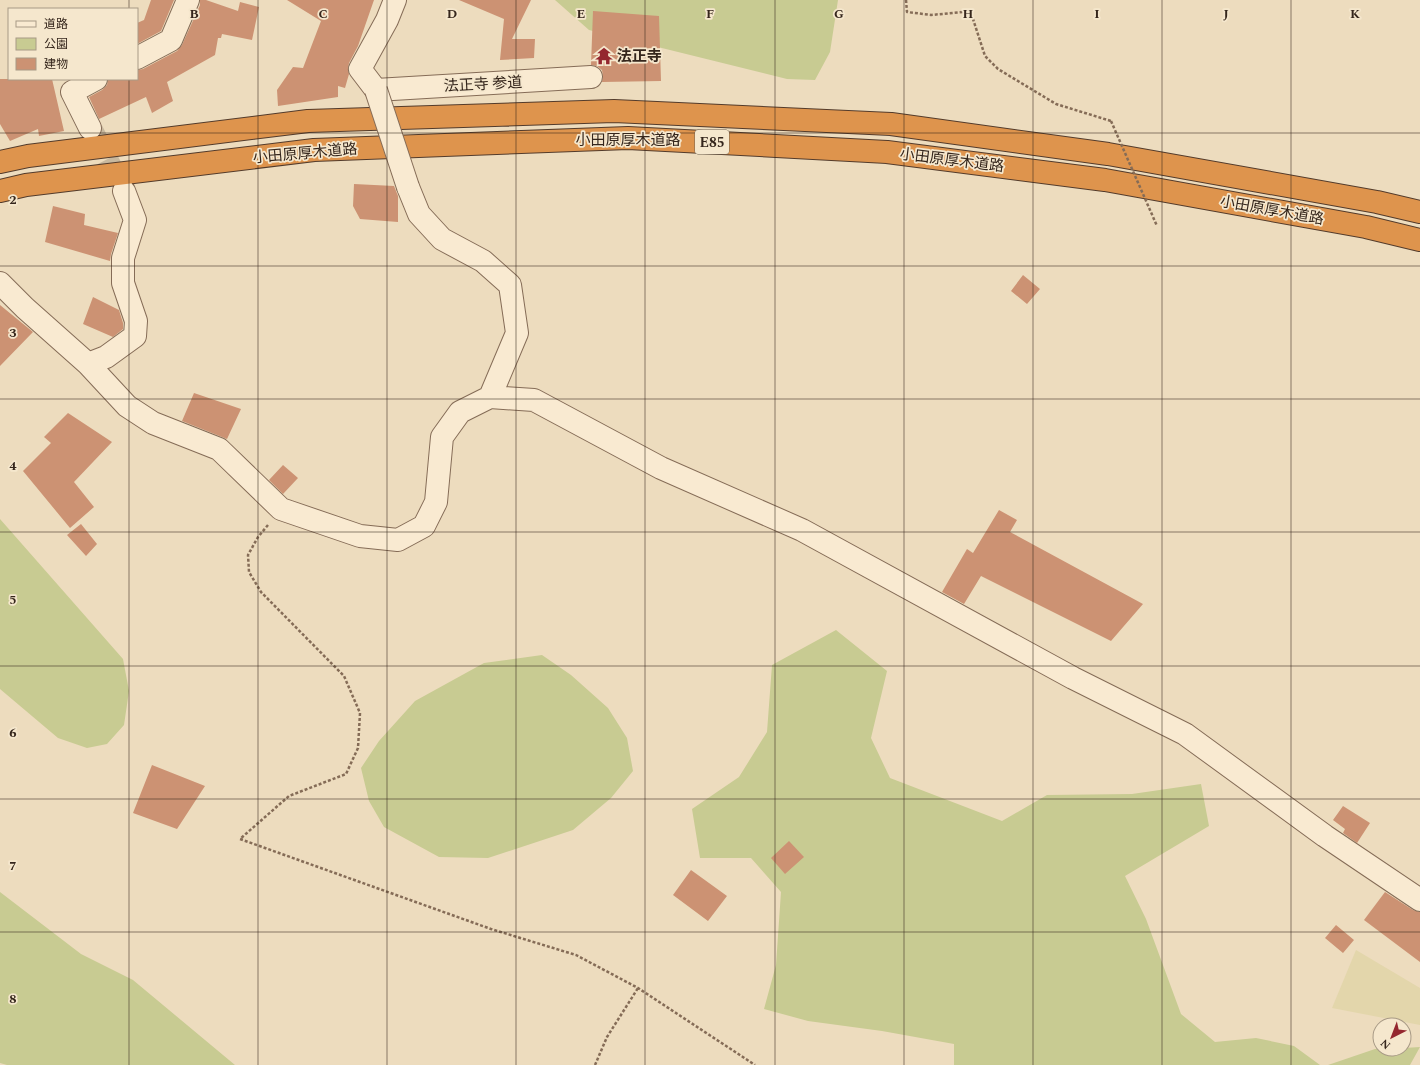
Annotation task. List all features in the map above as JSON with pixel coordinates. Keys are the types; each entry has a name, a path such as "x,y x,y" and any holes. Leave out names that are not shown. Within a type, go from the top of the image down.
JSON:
{"highway":[{"name":"小田原厚木道路","path":"0,162 28,156 308,121 614,111 891,124 1108,154 1377,202 1420,212"},
{"name":"小田原厚木道路","path":"0,191 26,185 314,150 628,138 887,152 1097,179 1366,227 1420,240"}],"street":[{"path":"138,57 171,40 188,0"},
{"path":"395,0 387,20 360,69 376,90 408,187 419,214 442,239 482,261 510,285 517,333 490,397"},
{"name":"法正寺 参道","path":"376,90 591,77"},
{"path":"90,128 72,92 94,80"},
{"path":"88,364 106,357 135,336 136,321 122,283 123,258 136,220 124,191"},
{"path":"0,283 25,308 88,364 127,406 153,423 219,449 281,509 360,536 398,540 424,526 436,502 442,437 460,412 490,397 534,400 661,468 802,530 1073,678 1184,734 1324,836 1420,900"}],"path":[{"path":"906,0 907,12 930,15 962,12 973,19 985,56 998,69 1056,104 1111,121 1157,226"},
{"path":"281,509 258,538 248,555 249,572 261,592 344,676 360,713 358,748 346,774 289,796 240,839 491,929 576,955 638,988 755,1065"},
{"path":"595,1065 607,1037 638,988"}],"shaded area":[{"path":"1356,950 1420,988 1420,1025 1412,1023 1412,1017 1379,1017 1332,1008"}],"green space":[{"path":"555,0 838,0 830,52 815,80 787,79 589,30"},
{"path":"0,519 123,659 129,691 124,725 107,744 87,748 58,738 0,689"},
{"path":"836,630 887,671 871,738 890,778 1002,821 1047,795 1132,794 1201,784 1209,826 1125,876 1146,919 1181,1014 1215,1042 1256,1038 1294,1046 1320,1065 954,1065 954,1044 882,1031 808,1021 764,1009 776,965 781,892 751,858 700,858 692,809 739,777 767,732 772,665"},
{"path":"542,655 571,675 608,708 627,738 633,771 611,798 573,830 488,858 439,857 384,827 369,801 361,768 379,741 415,701 484,663"},
{"path":"0,892 81,954 133,980 235,1065 7,1065 0,1063"},
{"path":"1420,1047 1410,1065 1328,1065 1372,1050 1372,1057 1412,1057 1412,1048"}],"building":[{"path":"151,0 174,0 161,31 138,43 138,23 144,20"},
{"path":"200,0 206,0 238,11 240,2 259,7 252,40 222,34 221,38 218,38 215,55 167,82 173,101 152,113 146,97 99,119 89,97 102,90 107,85 108,80 138,80 138,70 143,69 177,51 182,45 200,5"},
{"path":"287,0 374,0 358,46 349,63 349,74 345,88 338,86 338,97 278,106 277,90 293,67 303,68 321,21"},
{"path":"459,0 531,0 512,39 535,39 534,58 500,60 504,19"},
{"name":"法正寺","path":"593,11 659,16 661,81 602,82 602,70 597,66 591,65"},
{"path":"0,79 52,80 64,131 39,136 38,129 10,141 0,124"},
{"path":"354,184 394,186 398,196 398,222 360,219 353,206"},
{"path":"53,206 85,214 84,225 118,233 110,261 45,242"},
{"path":"1023,275 1040,289 1027,304 1011,291"},
{"path":"93,297 119,310 123,323 123,329 113,337 83,324"},
{"path":"0,305 33,332 0,366"},
{"path":"194,393 241,409 227,439 182,421"},
{"path":"68,413 112,442 74,482 94,507 70,528 23,471 51,443 44,437"},
{"path":"283,465 298,478 283,494 269,480"},
{"path":"999,510 1017,520 1010,532 1143,604 1111,641 981,576 964,604 942,592 967,549 973,553"},
{"path":"81,524 97,544 86,556 67,535"},
{"path":"152,765 205,786 177,829 133,813"},
{"path":"1343,806 1370,823 1357,843 1343,833 1345,829 1333,820"},
{"path":"789,841 804,857 785,874 771,858"},
{"path":"691,870 727,896 708,921 673,895"},
{"path":"1385,892 1413,910 1420,912 1420,962 1364,920"},
{"path":"1336,925 1354,940 1343,953 1325,938"}],"tunnel":[{"path":"92,130 123,190"}],"place":[{"name":"法正寺","path":"604,56"}]}
